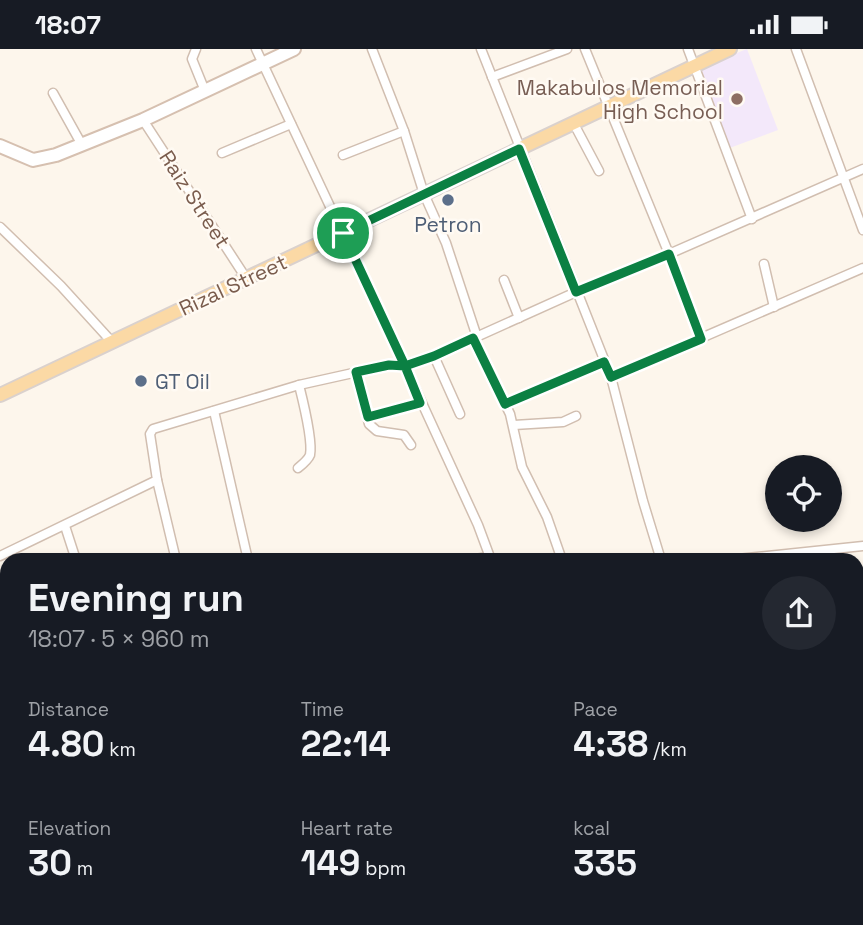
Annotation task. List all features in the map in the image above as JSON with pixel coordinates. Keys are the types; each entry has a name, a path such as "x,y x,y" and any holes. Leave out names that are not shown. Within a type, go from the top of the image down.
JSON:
{"main road":[{"path":"0,146 33,160 56,155 143,120 293,49"},
{"name":"Rizal Street","path":"0,395 730,49"}],"street":[{"path":"196,49 192,59 205,91"},
{"path":"256,49 405,366 488,553"},
{"path":"372,49 404,131 424,194 446,243 475,337 514,425 522,467 547,517 560,553"},
{"path":"481,49 611,377 659,553"},
{"path":"492,77 567,49"},
{"path":"585,49 701,339"},
{"path":"688,49 752,219"},
{"path":"796,49 863,230"},
{"path":"53,93 82,145"},
{"name":"Raiz Street","path":"143,120 246,278"},
{"path":"222,153 291,124"},
{"path":"575,124 599,171"},
{"path":"343,155 404,131"},
{"path":"174,553 157,480 150,431 299,385 389,365 405,366 434,356 863,169"},
{"path":"0,227 61,286 112,342"},
{"path":"764,264 774,307"},
{"path":"611,377 863,268"},
{"path":"503,280 519,318"},
{"path":"434,356 460,414"},
{"path":"505,404 604,362"},
{"path":"356,372 369,424 377,431 404,435 411,445"},
{"path":"298,468 308,459 310,452 299,385"},
{"path":"368,417 420,403"},
{"path":"214,411 246,553"},
{"path":"514,425 563,422 576,416"},
{"path":"6,553 157,480"},
{"path":"65,526 74,553"},
{"path":"796,553 863,546"}],"shaded area":[{"name":"Makabulos Memorial High School","path":"747,49 778,130 727,149 696,69"}],"place":[{"name":"Makabulos Memorial High School","path":"737,99"},
{"name":"Petron","path":"448,200"},
{"name":"GT Oil","path":"141,381"}],"route":[{"path":"343,233 405,366 389,365 356,372 368,417 420,403 405,366 473,338 505,404 604,362 611,377 701,339 669,254 576,292 519,149 343,233"}]}
